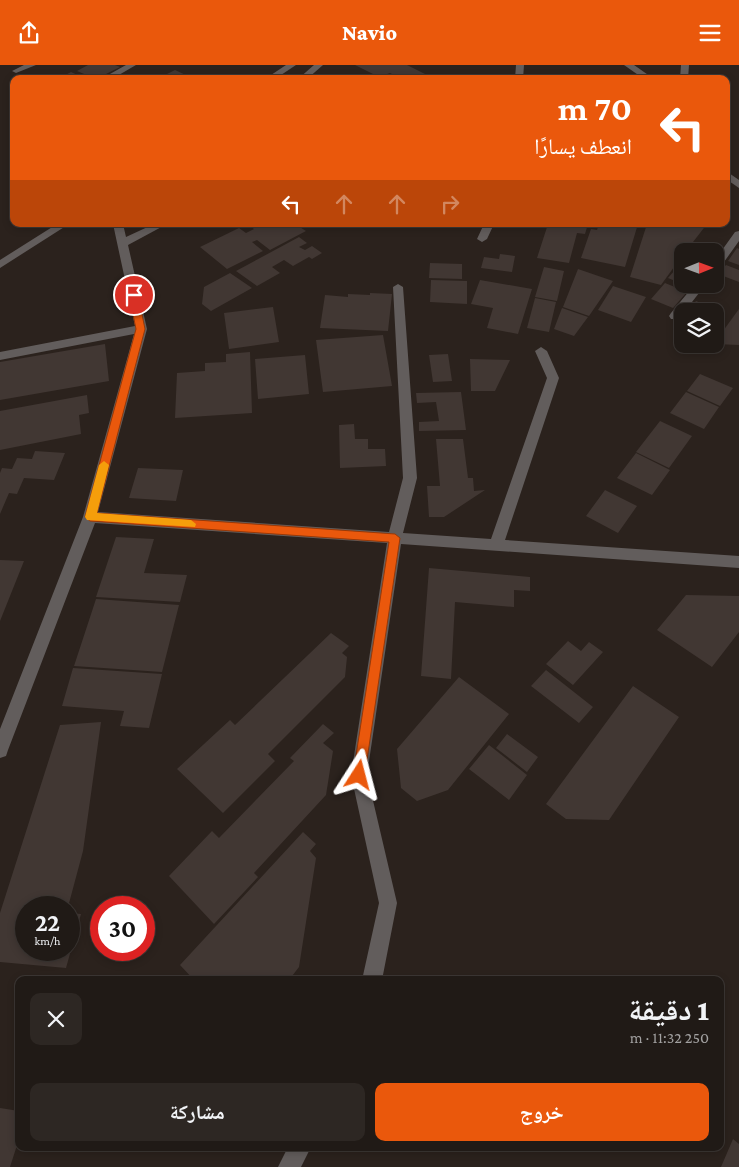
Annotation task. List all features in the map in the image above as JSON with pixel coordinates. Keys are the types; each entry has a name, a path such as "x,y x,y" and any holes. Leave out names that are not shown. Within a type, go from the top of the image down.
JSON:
{"street":[{"path":"17,72 32,65"},
{"path":"113,75 132,65"},
{"path":"276,75 292,65"},
{"path":"307,75 319,65"},
{"path":"628,65 645,75"},
{"path":"0,265 59,227"},
{"path":"0,750 90,517 141,329 119,227"},
{"path":"123,243 156,227"},
{"path":"482,239 488,227"},
{"path":"724,255 739,235"},
{"path":"373,976 388,903 359,775 395,538 410,478 398,287"},
{"path":"686,303 694,293"},
{"path":"0,356 141,329"},
{"path":"496,545 553,378 541,351"},
{"path":"90,517 739,562"},
{"path":"289,1167 298,1151"}],"building":[{"path":"88,65 115,65 120,67 104,75 86,75 77,71"},
{"path":"355,65 407,65 427,75 394,75 390,73 375,75"},
{"path":"175,70 186,75 169,75 167,74"},
{"path":"71,72 77,75 65,75"},
{"path":"251,227 300,227 306,231 270,250 257,240 252,242 263,251 227,269 200,247 239,228 246,233 254,229"},
{"path":"547,227 587,227 585,234 577,233 569,263 537,258"},
{"path":"598,227 637,227 625,267 581,258 591,229 597,230"},
{"path":"646,227 705,227 692,243 674,243 674,267 661,285 630,277"},
{"path":"299,237 307,243 299,247 305,250 312,246 322,253 312,259 309,257 293,266 284,260 272,267 280,273 257,286 236,271"},
{"path":"737,248 739,249 739,265 728,261"},
{"path":"500,254 515,256 512,272 481,268 484,257 499,259"},
{"path":"430,263 462,264 462,279 429,278"},
{"path":"726,265 739,270 739,282 724,276 724,267"},
{"path":"544,267 564,271 557,301 535,297"},
{"path":"578,269 613,281 589,316 563,307"},
{"path":"674,271 674,281 668,278"},
{"path":"230,273 252,288 211,311 202,304 204,287"},
{"path":"431,280 467,281 467,304 430,302"},
{"path":"480,280 532,289 518,334 487,328 493,308 471,304"},
{"path":"665,283 674,287 674,293 686,293 677,303 674,303 673,308 651,299"},
{"path":"613,286 646,297 631,322 598,310"},
{"path":"370,293 392,294 388,331 320,328 325,295 348,297 348,294 370,295"},
{"path":"535,298 556,302 549,332 527,328"},
{"path":"273,307 279,342 229,349 224,313"},
{"path":"562,308 588,317 574,336 554,329"},
{"path":"739,309 739,345 724,344 724,330"},
{"path":"383,335 392,386 323,392 316,340"},
{"path":"105,344 109,381 0,400 0,362"},
{"path":"250,352 252,413 175,418 177,373 205,371 205,363 226,362 226,354"},
{"path":"448,354 452,381 433,382 429,355"},
{"path":"305,355 309,394 258,399 255,359"},
{"path":"470,359 510,360 495,391 471,391"},
{"path":"700,374 733,388 720,406 687,391"},
{"path":"461,392 466,430 419,431 419,422 439,421 436,402 417,403 416,393"},
{"path":"686,392 719,407 704,429 670,413"},
{"path":"87,395 89,413 79,415 81,434 0,450 0,411"},
{"path":"660,421 692,436 669,468 636,452"},
{"path":"354,424 355,439 368,439 368,449 385,449 386,466 340,468 339,425"},
{"path":"436,439 463,439 468,478 473,478 474,491 485,490 444,517 429,517 427,486 440,486"},
{"path":"35,451 65,453 54,480 24,478 17,494 9,493 0,514 0,473 2,468 12,469 17,458 32,459"},
{"path":"636,453 670,470 652,495 617,478"},
{"path":"138,468 183,470 176,501 129,498"},
{"path":"605,490 637,506 618,533 586,516"},
{"path":"116,537 154,539 144,573 187,575 180,602 96,597"},
{"path":"0,560 24,561 0,621"},
{"path":"429,568 530,577 530,591 514,590 514,607 455,602 451,679 421,676"},
{"path":"686,595 739,596 739,632 712,667 657,630"},
{"path":"96,599 179,605 162,672 74,666"},
{"path":"331,633 349,646 342,653 347,657 345,677 268,754 275,761 223,813 177,769 230,720 235,725"},
{"path":"568,641 581,651 589,642 603,652 573,685 546,664"},
{"path":"73,668 162,674 149,728 120,726 124,711 62,706"},
{"path":"546,670 593,707 579,723 531,686"},
{"path":"459,677 509,714 448,790 417,801 401,788 397,749"},
{"path":"633,686 679,717 609,820 566,819 546,804"},
{"path":"101,722 83,851 71,896 15,896 15,961 68,961 66,968 0,962 0,913 60,725"},
{"path":"323,724 334,733 323,743 333,751 326,795 254,873 258,877 214,924 169,876 212,831 219,838 294,761 290,758"},
{"path":"507,734 538,757 527,772 496,748"},
{"path":"489,745 527,775 509,800 469,769"},
{"path":"303,832 316,844 310,851 316,858 299,967 292,976 190,976 180,965"},
{"path":"0,1108 15,1110 15,1151 10,1167 0,1167"},
{"path":"733,1139 739,1144 739,1167 721,1167"}],"slow traffic":[{"path":"104,465 90,517 191,524"}],"route":[{"path":"134,295 141,329 90,517 395,538 359,775"}]}
